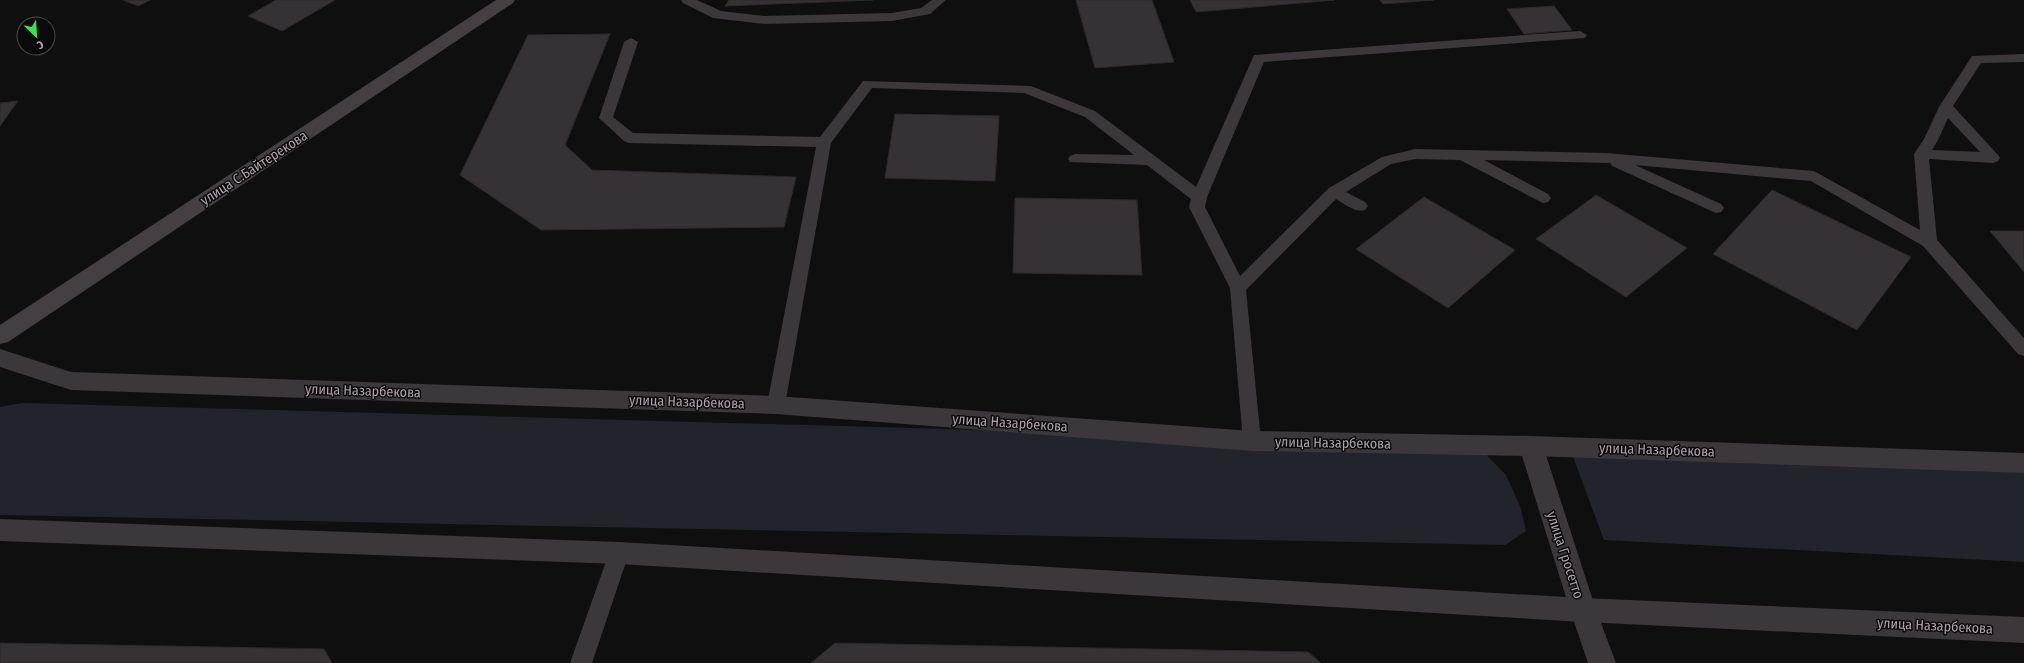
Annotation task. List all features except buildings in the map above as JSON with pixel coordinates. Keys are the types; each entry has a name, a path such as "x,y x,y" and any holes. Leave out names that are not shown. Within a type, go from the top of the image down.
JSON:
{"main road":[{"name":"улица С.Байтерекова","path":"0,336 507,0"}],"street":[{"name":"улица Назарбекова","path":"0,358 71,381 776,405 1252,441 1530,446 2024,463"},
{"name":"улица Гросетто","path":"1530,446 1583,610 1602,663"},
{"name":"улица Назарбекова","path":"0,530 619,553 1583,610 2024,630"}],"lane":[{"path":"686,0 718,14 765,20 892,18 925,11 940,0"},
{"path":"1252,441 1238,288 1197,207 1199,196 1259,58 1580,35"},
{"path":"632,42 606,118 629,138 824,142"},
{"path":"1929,242 1921,154 1931,140 1946,107 1977,59 2024,58"},
{"path":"776,405 824,142 868,84 1026,89 1090,114 1199,196"},
{"path":"1921,154 1993,158 1946,107"},
{"path":"1238,288 1334,192 1387,160 1415,154 1606,158 1814,176 1929,242 2024,349"},
{"path":"1462,154 1543,198"},
{"path":"1606,158 1716,208"},
{"path":"1074,159 1151,160"},
{"path":"1334,192 1360,206"},
{"path":"581,663 619,553"}],"shaded area":[{"path":"23,403 1476,444 1506,475 1520,506 1526,531 1505,545 0,515 0,407"},
{"path":"1572,454 2024,465 2024,562 1604,540"}]}
